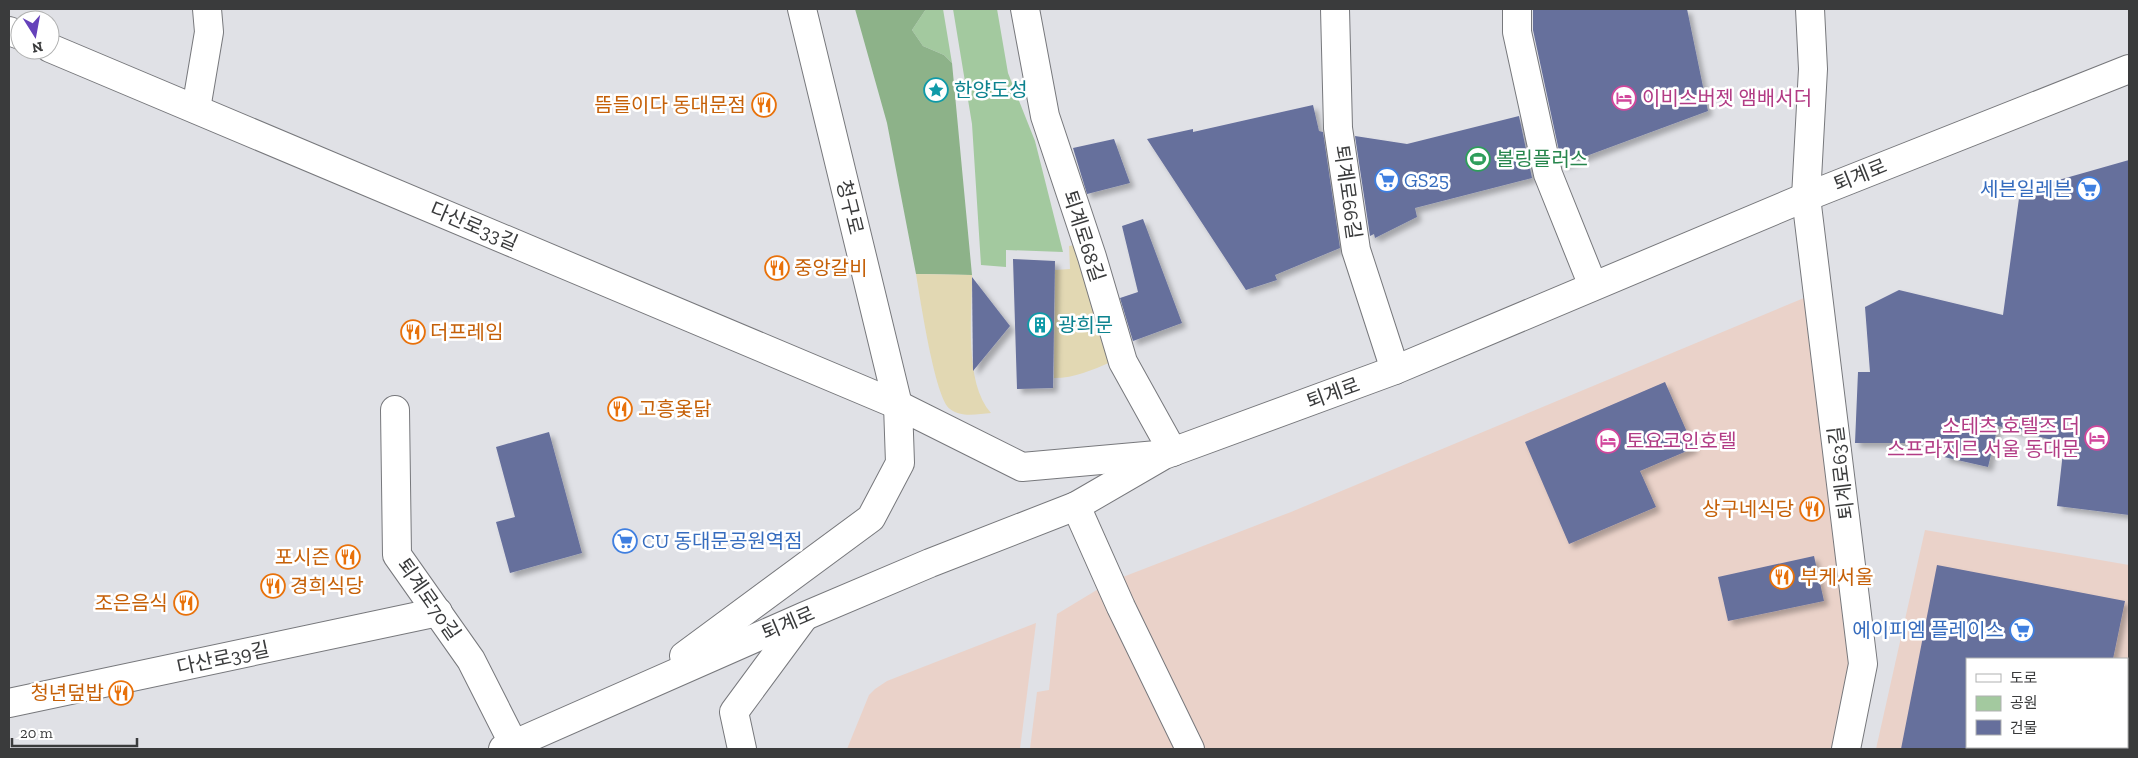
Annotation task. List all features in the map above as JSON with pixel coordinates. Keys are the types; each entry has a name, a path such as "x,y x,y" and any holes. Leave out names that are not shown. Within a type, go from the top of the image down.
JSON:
{"street":[{"path":"196,109 208,32 207,9"},
{"name":"청구로","path":"642,687 871,518 900,463 898,405 802,9"},
{"name":"퇴계로68길","path":"1024,9 1045,116 1092,257 1123,362 1169,453"},
{"name":"퇴계로66길","path":"1336,9 1338,128 1356,250 1395,370"},
{"path":"1516,9 1517,32 1548,174 1593,286"},
{"name":"퇴계로63길","path":"1810,9 1812,69 1806,197 1862,664 1846,749"},
{"name":"다산로33길","path":"60,52 898,405 1022,467 1169,453"},
{"name":"퇴계로","path":"509,747 805,616 930,563 1076,506 1169,453 1395,370 1806,197 2125,71"},
{"name":"퇴계로70길","path":"396,410 397,555 471,660 509,747"},
{"path":"1076,506 1121,607 1190,749"},
{"name":"다산로39길","path":"9,703 438,612"},
{"path":"742,749 734,712 805,616"}],"shaded area":[{"path":"1804,298 1829,474 1850,667 1834,749 1030,749 1037,692 1049,690 1057,614 1110,582 1291,512"},
{"name":"에이피엠 플레이스","path":"1925,530 2129,565 2129,749 1876,749"},
{"path":"1036,623 1020,749 847,749 869,695 887,681"}],"green space":[{"path":"855,9 926,9 912,30 923,46 944,55 952,63 972,275 916,274 887,123"},
{"path":"926,9 943,9 952,63 944,55 923,46 912,30"},
{"path":"953,9 997,9 1008,73 1035,141 1063,252 1006,250 1006,267 981,265 972,124"}],"sand":[{"path":"1079,244 1111,362 1076,375 1054,378 1055,270 1070,269 1069,246"},
{"path":"916,274 972,275 971,348 973,367 982,400 991,413 959,414 950,409 944,401 929,346"}],"building":[{"name":"이비스버젯 앰배서더","path":"1533,9 1687,9 1708,111 1562,165 1533,30"},
{"path":"1313,105 1319,131 1323,132 1340,248 1275,275 1277,280 1246,290 1147,139 1193,129 1193,132"},
{"path":"1519,116 1532,178 1415,208 1417,217 1375,238 1374,234 1370,236 1355,136 1407,144"},
{"path":"1114,139 1130,183 1087,194 1073,148"},
{"path":"2129,160 2129,515 2057,506 2064,443 1998,426 1988,467 1944,457 1947,443 1855,443 1858,372 1870,372 1865,307 1899,290 2003,315 2020,191"},
{"path":"1143,219 1182,323 1133,341 1120,298 1138,292 1122,226"},
{"name":"광희문","path":"1013,259 1055,261 1053,388 1017,389"},
{"path":"972,277 1010,326 973,371"},
{"path":"1665,382 1694,448 1640,471 1656,507 1569,544 1525,442"},
{"path":"549,432 582,553 510,573 496,522 515,517 496,447"},
{"path":"1814,556 1824,601 1728,621 1718,577"},
{"name":"에이피엠 플레이스","path":"1937,565 2125,601 2113,658 1966,658 1967,749 1901,749"}],"place":[{"name":"한양도성","path":"936,90"},
{"name":"이비스버젯 앰배서더","path":"1624,98"},
{"name":"뜸들이다 동대문점","path":"764,105"},
{"name":"볼링플러스","path":"1478,159"},
{"name":"GS25","path":"1387,180"},
{"name":"세븐일레븐","path":"2089,189"},
{"name":"중앙갈비","path":"777,268"},
{"name":"광희문","path":"1040,325"},
{"name":"더프레임","path":"413,332"},
{"name":"고흥옻닭","path":"620,409"},
{"name":"소테츠 호텔즈 더 스프라지르 서울 동대문","path":"2097,438"},
{"name":"토요코인호텔","path":"1608,441"},
{"name":"상구네식당","path":"1812,509"},
{"name":"CU 동대문공원역점","path":"625,541"},
{"name":"포시즌","path":"348,557"},
{"name":"부케서울","path":"1782,577"},
{"name":"경희식당","path":"273,586"},
{"name":"조은음식","path":"186,603"},
{"name":"에이피엠 플레이스","path":"2022,630"},
{"name":"청년덮밥","path":"121,693"}]}
